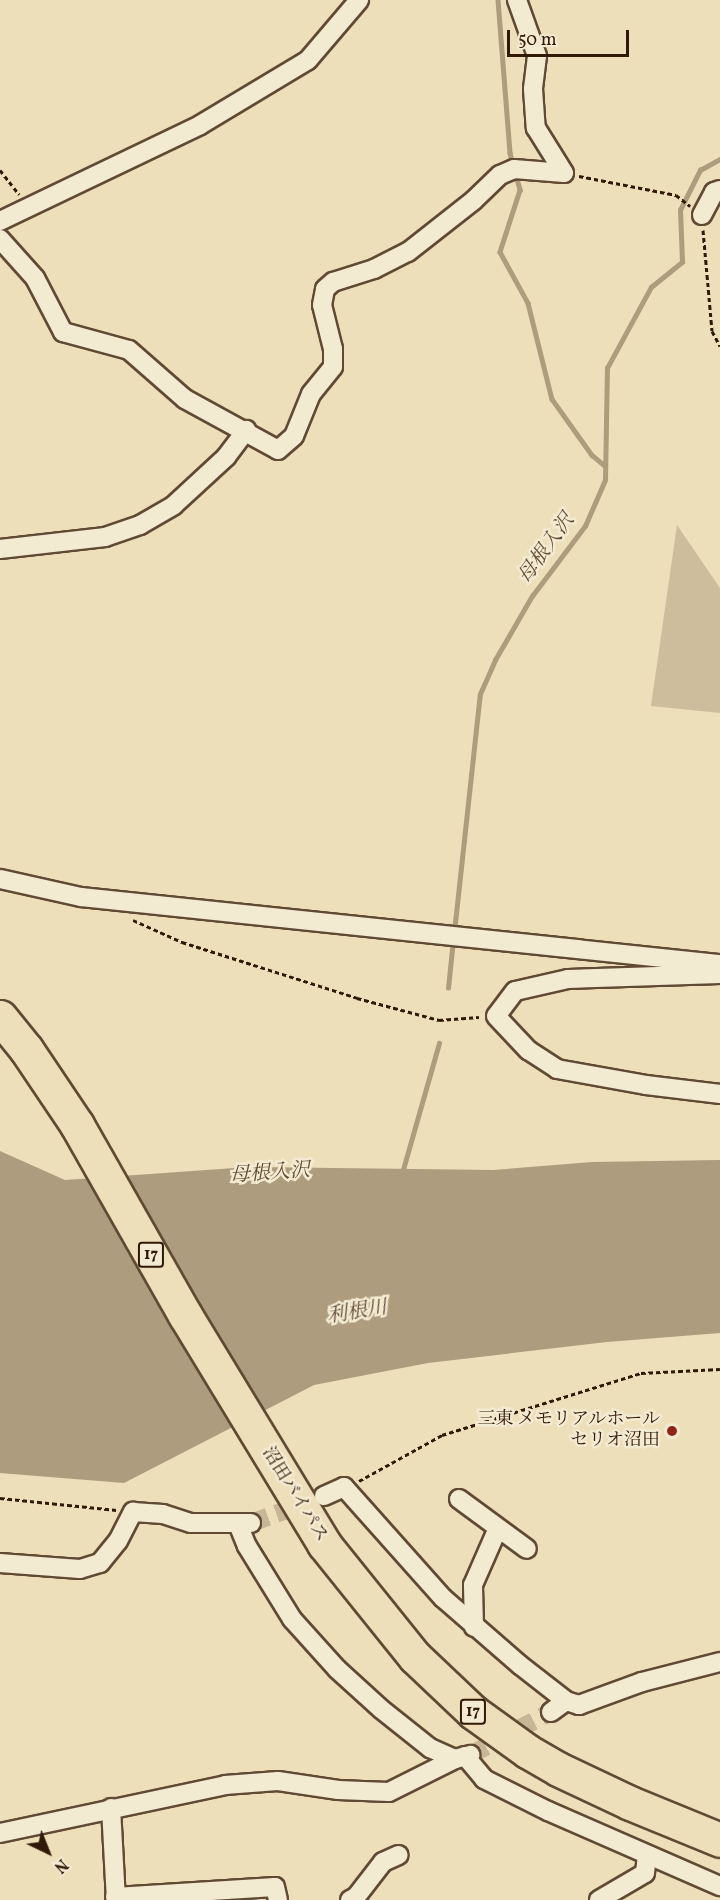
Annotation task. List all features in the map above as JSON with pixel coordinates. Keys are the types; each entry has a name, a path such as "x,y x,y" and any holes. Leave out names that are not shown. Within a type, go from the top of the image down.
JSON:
{"highway":[{"name":"沼田バイパス","path":"0,1017 26,1049 77,1125 185,1315 309,1497 352,1582 415,1657 496,1731 558,1769 720,1840"}],"street":[{"path":"0,221 200,125 308,60 359,0"},
{"path":"517,0 537,56 533,89 536,128 564,172"},
{"path":"0,239 35,278 63,332 129,350 185,399 246,430 278,450 294,436 311,394 333,367 333,349 322,305 325,289 333,282 374,269 408,252 474,200 500,175 514,169 564,172"},
{"path":"702,215 714,192 720,190"},
{"path":"0,549 105,537 140,525 174,506 226,457 246,430"},
{"path":"0,879 81,897 720,964"},
{"path":"720,974 568,979 515,991 496,1016 528,1050 557,1069 646,1085 720,1094"},
{"path":"309,1497 345,1487 443,1598 559,1706 579,1705 642,1682 720,1662"},
{"path":"459,1499 527,1549"},
{"path":"0,1563 80,1569 100,1563 118,1541 133,1512 163,1514 192,1523 244,1523 247,1546 292,1619 381,1710 430,1748 464,1757 484,1779 647,1856 720,1886"},
{"path":"474,1627 473,1585 498,1528"},
{"path":"0,1833 225,1785 278,1781 338,1790 389,1792 464,1757"},
{"path":"111,1808 115,1899 275,1887 278,1900"},
{"path":"350,1900 356,1898 383,1862 399,1855"},
{"path":"599,1900 645,1873 647,1856"}],"path":[{"path":"0,170 29,207"},
{"path":"564,172 676,195 702,215 712,331 720,346"},
{"path":"131,919 182,942 439,1020 496,1016"},
{"path":"345,1487 364,1480 442,1435 641,1373 720,1369"},
{"path":"0,1498 133,1512"}],"shaded area":[{"path":"677,525 720,588 720,713 651,706"}],"water":[{"name":"利根川","path":"0,1151 65,1180 249,1167 493,1170 592,1162 720,1160 720,1333 607,1342 428,1363 314,1385 124,1483 0,1473"}],"waterway":[{"path":"498,0 510,153 513,164"},
{"name":"母根入沢","path":"454,932 480,694 495,660 532,596 585,526 605,480 607,368 651,287 682,262 680,210 700,170 720,159"},
{"path":"515,172 520,190 500,252 528,303 552,399 592,455 605,466"},
{"name":"母根入沢","path":"448,988 453,940"},
{"name":"母根入沢","path":"402,1173 439,1043"}],"tunnel":[{"path":"251,1523 306,1503"},
{"path":"470,1755 551,1712"}],"place":[{"name":"三東 メモリアルホール セリオ沼田","path":"672,1431"}]}
